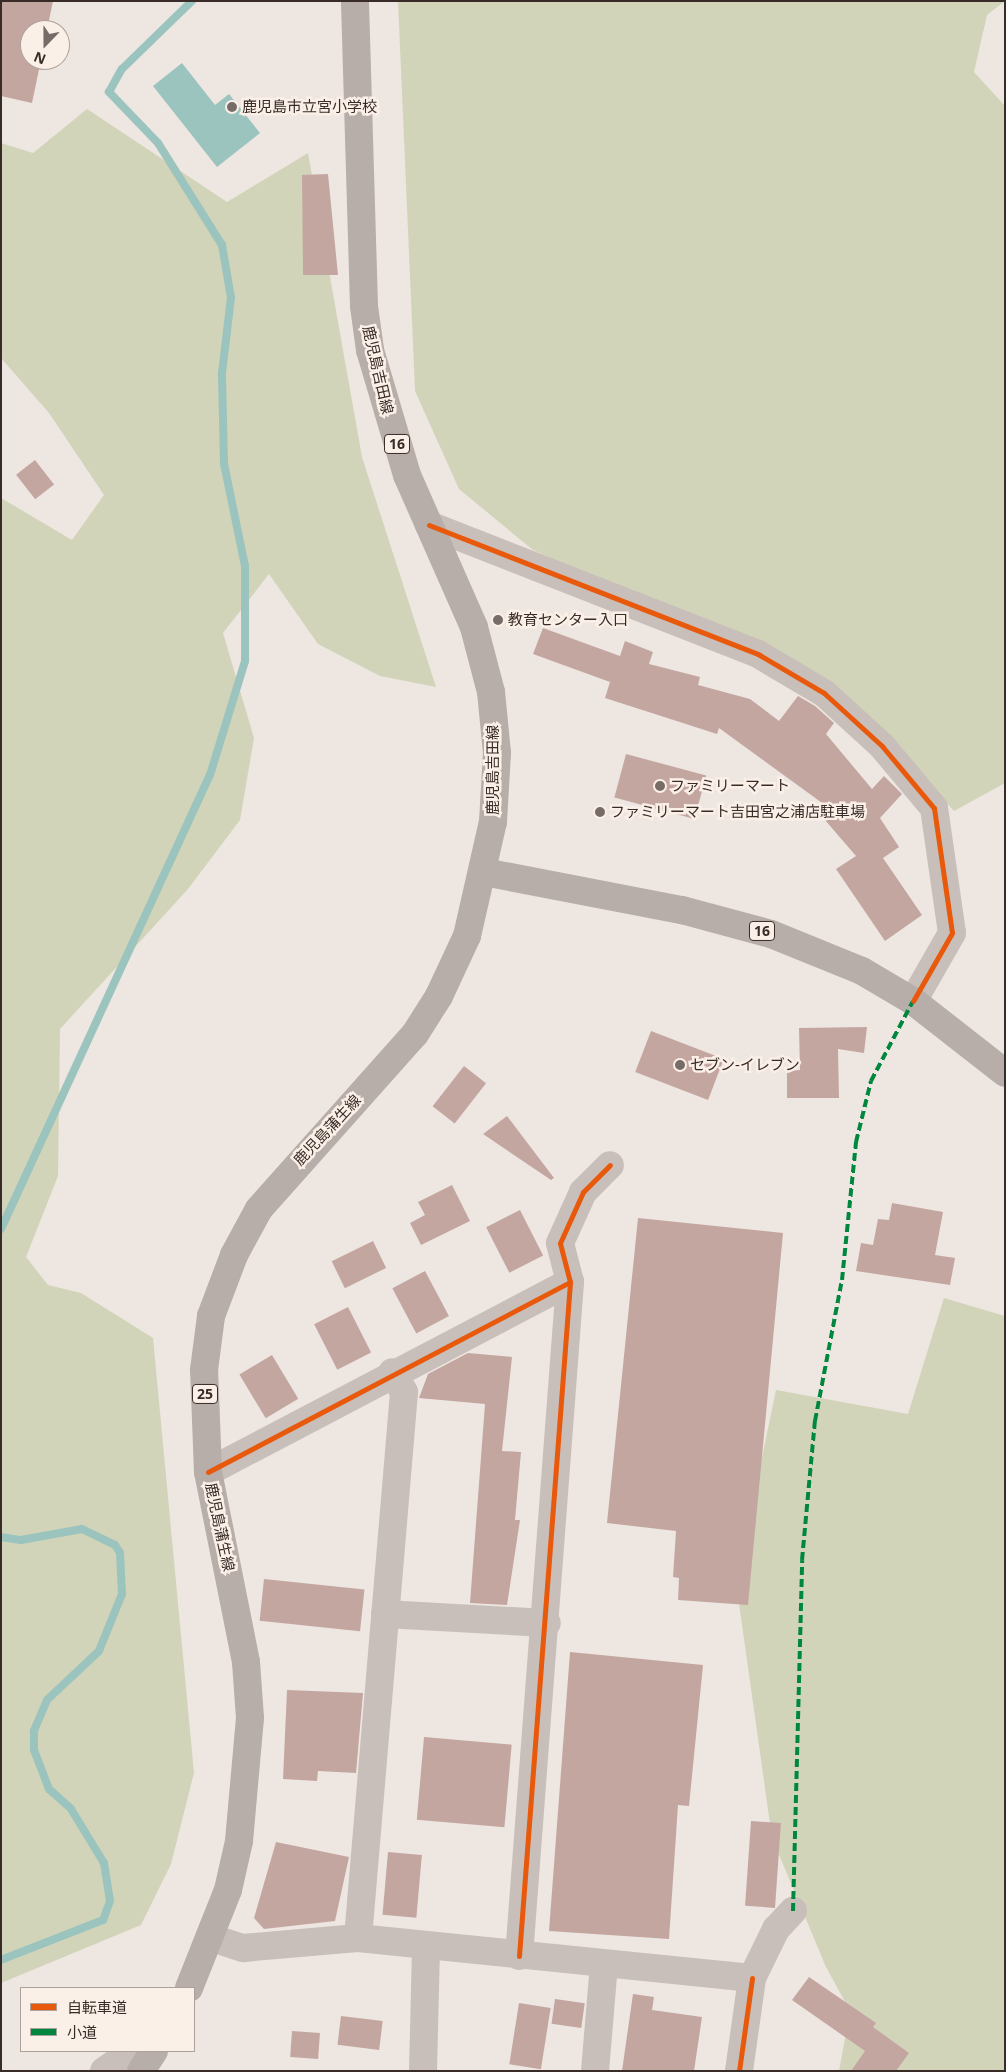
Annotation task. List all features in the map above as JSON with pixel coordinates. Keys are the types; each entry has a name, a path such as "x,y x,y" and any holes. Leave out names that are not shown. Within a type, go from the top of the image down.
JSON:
{"main road":[{"name":"鹿児島吉田線","path":"355,1 364,306 370,350 408,475 474,627 491,692 497,753 493,822 484,872"},
{"name":"16","path":"484,872 592,890 771,934 862,971 913,1001 1005,1073"},
{"name":"鹿児島蒲生線","path":"189,1987 212,1938 239,1841 250,1718 246,1662 208,1472 204,1370 211,1316 234,1254 259,1209 420,1027 466,936 484,872"},
{"path":"141,2071 153,2052"}],"street":[{"path":"430,525 758,654 824,693 882,746 934,808 952,933 913,1001"},
{"path":"519,1956 547,1623 570,1282 560,1243 583,1192 610,1165"},
{"path":"208,1472 392,1372 570,1282"},
{"path":"358,1938 404,1392 392,1372"},
{"path":"386,1614 547,1623"},
{"path":"739,2071 752,1978 776,1929 793,1911"},
{"path":"212,1938 243,1948 358,1938 519,1956 752,1978"},
{"path":"423,2071 426,1946"},
{"path":"595,2071 604,1964"},
{"path":"104,2071 132,2052"}],"green space":[{"path":"398,1 1005,1 987,15 974,72 1005,106 1005,783 954,811 875,722 639,599 533,550 459,489 415,391"},
{"path":"87,109 227,202 308,153 362,457 436,687 380,676 318,644 269,574 223,633 254,738 240,820 188,889 60,1029 58,1176 26,1257 48,1285 81,1293 153,1338 194,1773 171,1864 141,1925 1,1983 1,498 72,540 104,495 49,413 1,358 1,143 33,153"},
{"path":"944,1298 1005,1316 1005,2071 839,2071 850,2011 826,1967 772,1838 736,1582 776,1390 908,1414"}],"water":[{"path":"182,63 215,105 229,94 260,133 217,167 153,86"}],"building":[{"path":"1,1 53,1 49,20 20,20 20,70 39,70 32,103 1,96"},
{"path":"328,174 338,275 303,275 302,175"},
{"path":"35,460 54,484 35,499 16,475"},
{"path":"543,628 620,656 625,641 653,652 649,664 700,677 698,685 750,699 779,721 798,696 815,706 834,723 826,734 872,789 884,776 902,794 880,818 899,847 883,858 922,915 885,941 836,869 856,856 812,805 829,808 719,728 717,734 605,698 610,682 533,654"},
{"name":"ファミリーマート","path":"626,754 706,775 695,819 614,797"},
{"path":"867,1027 864,1053 838,1049 839,1098 787,1098 787,1071 800,1070 799,1028"},
{"name":"セブン-イレブン","path":"651,1031 724,1059 708,1100 635,1072"},
{"path":"464,1066 486,1083 455,1123 433,1106"},
{"path":"507,1116 554,1178 551,1180 483,1134"},
{"path":"452,1185 470,1221 421,1245 410,1223 425,1215 418,1202"},
{"path":"892,1203 943,1212 935,1255 955,1258 950,1285 856,1271 861,1243 873,1245 878,1219 889,1220"},
{"path":"520,1210 543,1255 509,1273 486,1227"},
{"path":"638,1218 783,1233 748,1605 678,1600 679,1578 673,1577 676,1531 607,1523"},
{"path":"373,1241 386,1268 345,1288 332,1261"},
{"path":"425,1271 449,1316 416,1333 392,1288"},
{"path":"348,1307 371,1352 337,1370 314,1324"},
{"path":"468,1353 512,1357 502,1451 521,1452 515,1520 520,1520 507,1605 470,1603 485,1404 419,1398 428,1374"},
{"path":"272,1355 298,1399 266,1418 239,1375"},
{"path":"264,1579 364,1590 360,1631 260,1621"},
{"path":"570,1652 703,1665 689,1806 678,1805 669,1939 549,1931"},
{"path":"287,1690 363,1693 356,1773 318,1771 317,1781 283,1779"},
{"path":"424,1737 512,1745 504,1827 417,1820"},
{"path":"751,1821 781,1823 775,1908 745,1906"},
{"path":"276,1842 349,1857 335,1921 264,1929 254,1918"},
{"path":"388,1852 422,1855 416,1918 383,1915"},
{"path":"809,1977 876,2023 873,2027 909,2053 896,2071 851,2071 865,2051 792,2000"},
{"path":"633,1994 654,1997 652,2010 702,2017 694,2071 622,2071"},
{"path":"555,1999 585,2003 581,2028 552,2024"},
{"path":"519,2003 551,2008 541,2069 509,2064"},
{"path":"341,2016 383,2021 379,2050 337,2045"},
{"path":"292,2031 320,2033 318,2059 290,2057"}],"waterway":[{"path":"1,1229 210,775 245,661 245,566 224,464 222,373 231,298 222,245 158,143 109,92 122,69 192,1"},
{"path":"1,1537 21,1540 82,1529 115,1545 120,1553 122,1594 99,1651 47,1700 34,1731 34,1750 49,1789 71,1809 104,1863 110,1901 103,1920 1,1960"}],"marked path":[{"path":"793,1911 802,1560 815,1421 842,1280 856,1142 871,1081 913,1001"}],"cycle path":[{"path":"429,525 758,654 824,693 882,746 934,808 952,933 913,1001"},
{"path":"519,1956 570,1282 560,1243 583,1192 610,1165"},
{"path":"208,1472 570,1282"},
{"path":"739,2071 752,1978"}],"place":[{"name":"鹿児島市立宮小学校","path":"232,107"},
{"name":"教育センター入口","path":"498,620"},
{"name":"ファミリーマート","path":"660,786"},
{"name":"ファミリーマート吉田宮之浦店駐車場","path":"600,812"},
{"name":"セブン-イレブン","path":"680,1065"}]}
